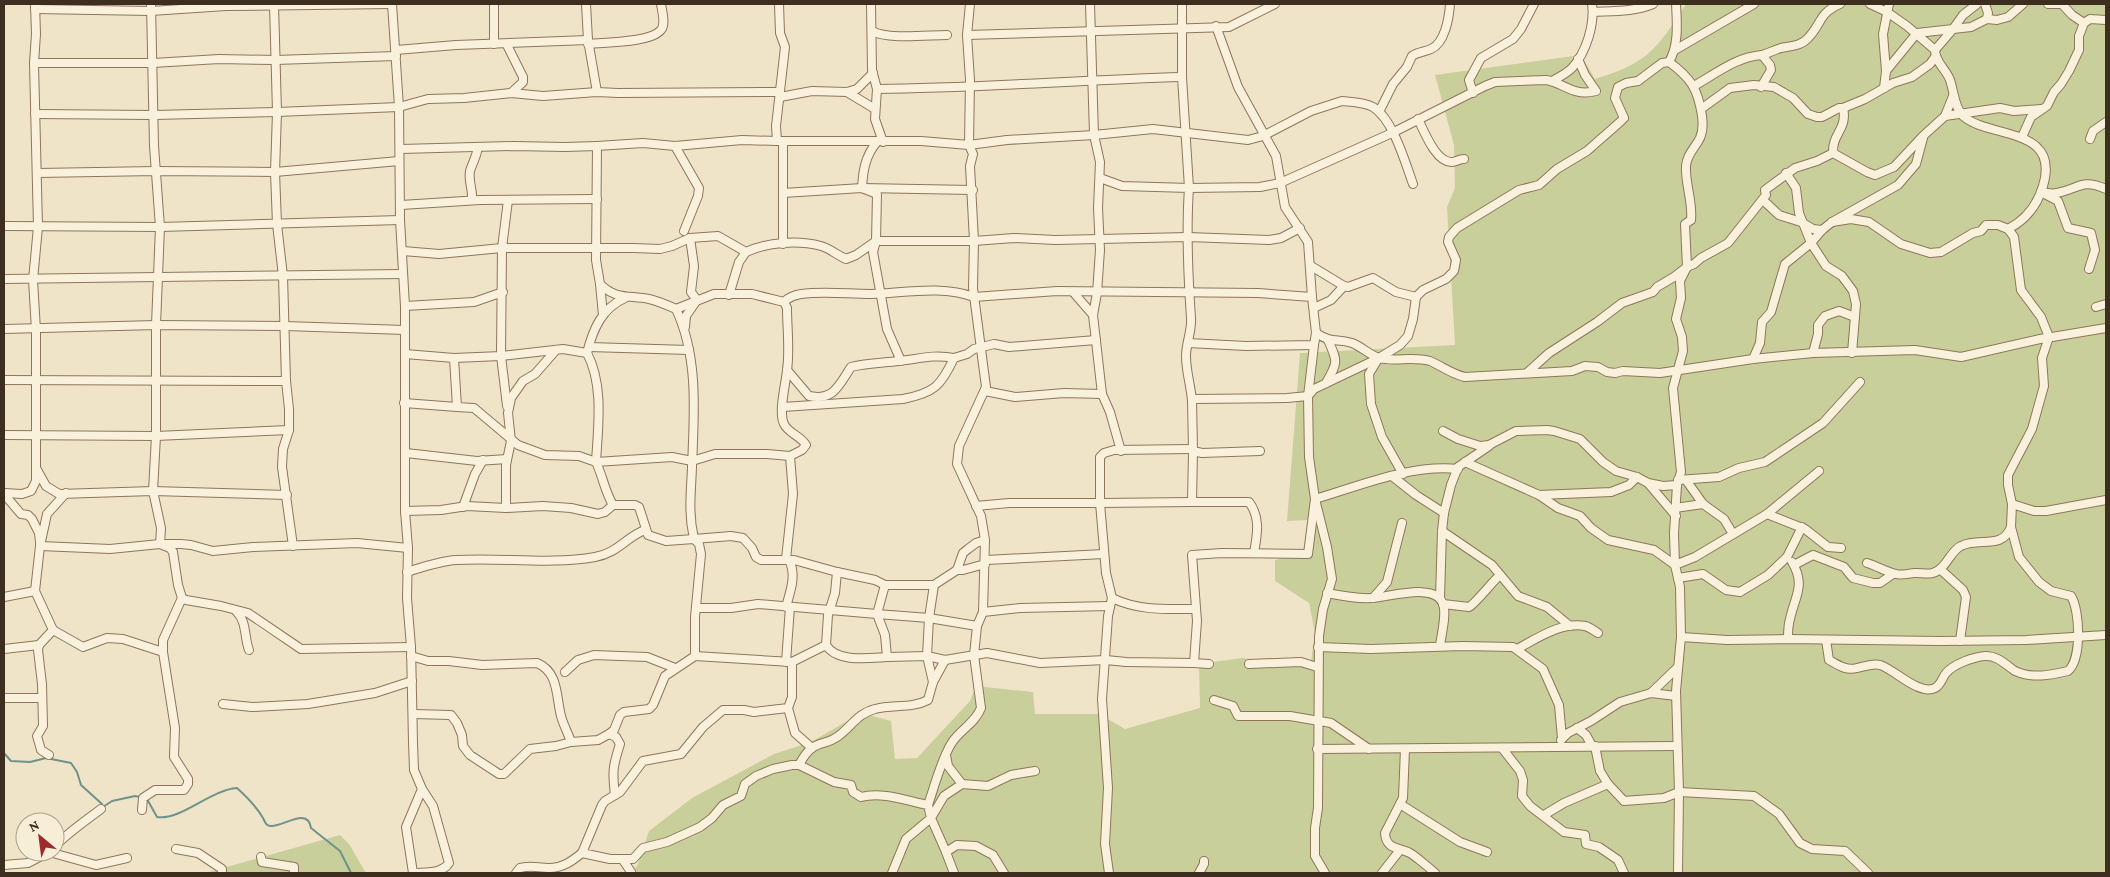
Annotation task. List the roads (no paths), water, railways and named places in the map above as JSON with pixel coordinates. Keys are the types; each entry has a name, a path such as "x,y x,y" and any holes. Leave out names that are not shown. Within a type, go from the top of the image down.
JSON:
{"street":[{"path":"4,494 22,494 31,491 36,481 34,436 36,330 33,280 38,227 38,173 34,63 35,6 151,7 392,4 401,149 399,161 400,220 405,306 405,511 408,548 407,598 411,652 414,770 432,806 449,863 446,868 431,872 413,873 406,827 422,789"},
{"path":"494,4 494,44"},
{"path":"586,4 588,42 598,92"},
{"path":"34,63 153,63 219,58 274,60 396,53 494,44 638,39 653,35 661,30 664,24 661,4"},
{"path":"779,4 780,33 785,47 776,126 780,141 783,244"},
{"path":"871,4 873,73 877,89 875,119 880,142"},
{"path":"954,873 931,818 928,805 938,772 952,743 977,716 980,708 974,655 977,626 983,612 985,540 981,516 957,464 960,446 985,391 972,288 974,241 973,190 970,166 973,154 969,145 970,86 967,35 970,4"},
{"path":"1090,4 1094,135 1100,153 1097,293 1093,315 1102,394 1110,412 1121,451"},
{"path":"1182,4 1182,77 1189,188 1187,214 1191,322 1186,366 1192,398 1192,502"},
{"path":"967,35 1233,26 1275,4"},
{"path":"1379,112 1393,84 1412,56 1432,49 1438,44 1443,35 1450,4"},
{"path":"1473,93 1469,80 1481,58 1513,39 1521,29 1534,4"},
{"path":"1552,81 1567,72 1578,59 1588,38 1593,8 1623,12 1653,4"},
{"path":"1669,62 1675,50 1676,4"},
{"path":"1675,50 1754,4"},
{"path":"1694,86 1733,62 1778,49 1796,46 1805,41 1810,37 1826,12 1840,4"},
{"path":"1870,4 1888,8 1917,33 1935,53 1950,79 1953,96 1962,115 1972,121 2022,137 2034,146 2045,160 2046,176 2041,192 2028,215 2021,222 2008,229"},
{"path":"1701,109 1730,88 1754,85 1774,87 1793,98 1808,114 1817,117 1826,116 1839,108 1865,100 1884,88 1921,72 1963,15 1977,4"},
{"path":"1985,4 1988,13 1987,19"},
{"path":"1886,71 1917,33 1971,27 1987,19 1997,20 2008,17 2023,4"},
{"path":"2048,4 2063,4 2072,15 2084,23"},
{"path":"274,5 274,60 277,112 275,172 277,224 283,276 286,381 289,396 289,430 283,449 282,467 288,495 293,546"},
{"path":"151,7 156,171 160,227 156,325 156,436 153,491 161,528 160,544"},
{"path":"1884,88 1886,71 1883,34 1888,8"},
{"path":"2022,137 2031,117 2047,106 2054,92 2062,84 2079,50 2079,36 2084,23 2090,19 2106,20"},
{"path":"1216,26 1238,87 1263,136 1276,156 1285,207 1308,242 1316,333 1308,396 1309,457 1315,499 1327,547 1332,579 1320,622 1318,647 1318,808 1315,828 1315,856 1326,873"},
{"path":"872,31 879,35 893,36 947,35"},
{"path":"507,45 524,77 531,96"},
{"path":"1761,87 1771,70 1770,65 1762,55"},
{"path":"1100,178 1122,186 1189,188 1260,187 1280,183 1392,133 1495,82 1552,81 1582,93 1596,91 1585,75 1578,59"},
{"path":"1669,62 1694,86 1701,109 1702,127 1700,138 1693,147 1687,163 1686,183 1692,210 1691,220 1685,224 1686,267 1680,282 1681,298 1676,313 1683,351 1673,388 1681,472 1676,512 1674,565 1678,578 1681,638 1676,696 1679,792 1678,873"},
{"path":"1192,398 1287,398 1308,396 1314,389 1380,358 1400,345 1408,336 1414,319 1416,297 1420,292 1442,281 1454,271 1456,260 1448,242 1449,237 1457,228 1519,190 1539,185 1557,169 1586,151 1624,118 1615,98 1618,87 1626,83 1638,81 1662,63 1669,62"},
{"path":"35,114 154,115 399,107 428,98 464,98 511,93 531,96 598,92 618,94 780,94 812,91 848,92 857,89 873,73"},
{"path":"511,93 523,82 524,77"},
{"path":"877,89 1182,77"},
{"path":"848,92 875,109"},
{"path":"1833,153 1875,175 1894,167 1945,116 1953,96"},
{"path":"401,149 596,146 643,143 675,146 742,140 921,141 969,145 1145,129 1248,140 1263,136 1311,111 1342,101 1368,105 1379,112 1392,133 1413,184"},
{"path":"1833,153 1833,141 1846,119 1844,108"},
{"path":"1945,116 2000,108 2014,112 2042,109"},
{"path":"1418,119 1433,150 1440,157 1454,162 1464,159"},
{"path":"2090,139 2094,131 2106,122"},
{"path":"1753,359 1760,343 1762,322 1771,312 1786,264 1832,222 1898,185 1916,164 1923,136"},
{"path":"862,188 865,164 870,150 880,142"},
{"path":"596,146 596,249 603,315"},
{"path":"675,146 699,188 698,196 684,231"},
{"path":"472,200 473,188 469,181 470,170 476,159 478,147"},
{"path":"1528,372 1549,353 1597,322 1610,310 1622,303 1653,292 1657,287 1686,267 1728,243 1763,200 1766,195 1765,190 1795,168 1833,153"},
{"path":"38,173 156,171 275,172 399,161"},
{"path":"1786,173 1796,188 1797,207 1811,243 1826,266 1842,276 1853,291 1856,304 1852,353"},
{"path":"2041,192 2059,193 2079,184 2094,184 2106,189"},
{"path":"783,193 862,188 973,190"},
{"path":"862,188 877,194 876,241 873,252 887,329 900,361"},
{"path":"2041,192 2058,201 2068,228 2091,233 2095,250 2090,269"},
{"path":"401,205 472,200 597,199"},
{"path":"506,508 507,459 512,441 501,356 502,248 508,200"},
{"path":"1763,200 1779,215 1804,223 1813,230 1822,230"},
{"path":"1832,222 1851,219 1869,222 1901,244 1930,253 1941,252 1973,233 1981,231 1986,225 1998,225 2008,229 2014,237 2022,290 2041,317 2049,337 2042,358 2044,386 2032,429 2008,475 2012,504 2010,527 2007,536 2002,540 1988,540 1961,546 1940,570 1929,574 1893,574 1867,563"},
{"path":"4,226 131,225 160,227 400,220"},
{"path":"729,295 740,262 746,252 758,247 783,244 800,243 823,246 846,259 856,255 876,241 1188,237 1269,240 1281,238 1300,228"},
{"path":"402,251 439,254 502,248 660,249 690,238 718,236 746,252"},
{"path":"690,238 694,266 691,292 697,300"},
{"path":"1311,266 1344,286 1348,287 1373,278 1396,292 1416,297"},
{"path":"4,279 403,274"},
{"path":"600,284 608,291 625,298 650,299 676,309 685,328 695,398 690,509 694,539 699,544 701,554 696,608 695,656"},
{"path":"1314,308 1331,300 1344,286"},
{"path":"784,302 789,297 802,294 946,291 974,296 1073,292 1258,293 1312,297"},
{"path":"405,306 474,302 503,292"},
{"path":"1073,292 1093,315"},
{"path":"404,403 474,408 512,441 545,455 579,456 596,462 672,457 692,461 715,454 790,456 802,450 806,445 784,423 783,386 788,370 787,308 784,302 760,295 714,294 676,309"},
{"path":"613,505 607,494 604,478 596,462 597,394 593,365 588,350 592,333 603,315 625,298"},
{"path":"685,328 686,316 697,300"},
{"path":"2096,307 2106,304"},
{"path":"1813,353 1818,334 1818,325 1825,316 1839,311 1855,317"},
{"path":"4,329 36,330 156,325 285,326 405,330"},
{"path":"1316,333 1328,340 1349,342 1380,358 1420,359 1431,362 1453,375 1465,377 1572,371 1585,366 1598,367 1607,372 1615,373 1623,371 1660,373 1753,359 1813,353 1915,350 1961,357 2049,337 2106,328"},
{"path":"788,370 809,396 825,397 836,390 851,367 867,363 900,361 931,355 954,358 994,344 1021,346 1096,340"},
{"path":"1326,383 1336,364 1335,355 1328,340"},
{"path":"1188,343 1246,346 1314,345"},
{"path":"508,413 511,398 519,386 528,376 535,374 556,350"},
{"path":"405,354 454,358 501,356 556,350 689,350"},
{"path":"454,358 457,407"},
{"path":"783,407 903,399 920,396 943,381 954,358"},
{"path":"1380,358 1368,374 1372,404 1382,437 1403,474"},
{"path":"4,380 286,381"},
{"path":"1440,646 1444,513 1451,485 1458,469 1489,445 1516,431 1554,431 1580,440 1609,467 1616,471 1637,477 1648,483 1663,486 1695,478 1719,477 1739,468 1765,462 1823,423 1860,382"},
{"path":"985,391 1015,397 1102,394"},
{"path":"4,435 156,436 289,430"},
{"path":"1443,431 1467,442 1489,445"},
{"path":"1109,873 1105,830 1108,788 1102,699 1111,602 1104,554 1100,503 1102,454 1114,450 1260,451"},
{"path":"406,453 460,460 507,459"},
{"path":"790,456 793,494 788,559 793,566 792,587 788,607 792,697 788,708 795,733 812,748"},
{"path":"463,507 475,474 483,460"},
{"path":"1465,462 1539,495 1558,508 1580,516 1591,528 1608,540 1654,550 1674,565"},
{"path":"36,468 46,486 59,494 153,491 288,495"},
{"path":"1315,499 1392,476 1433,468 1458,469"},
{"path":"1674,565 1695,557 1767,514 1819,471"},
{"path":"1392,476 1416,495 1444,513"},
{"path":"1539,495 1611,492 1630,485 1637,477"},
{"path":"1680,482 1703,504 1724,519 1733,534"},
{"path":"1648,483 1676,512"},
{"path":"66,493 47,514 40,546 35,591 53,630 83,647 107,638 123,639 163,652"},
{"path":"4,494 21,514 28,515 32,519 39,533 40,546"},
{"path":"1194,663 1196,609 1192,555 1308,554 1315,499"},
{"path":"2012,504 2034,511 2046,511 2106,500"},
{"path":"976,506 1009,503 1249,502 1258,523 1254,553"},
{"path":"1676,512 1703,504"},
{"path":"405,511 463,507 558,507 598,514 605,512 613,505 634,505 639,507 646,530 650,536 666,541 732,536 743,538 760,560 788,559 875,580 885,585 934,585 958,570 985,562 1104,554"},
{"path":"1767,514 1802,527 1828,547 1841,548"},
{"path":"1373,598 1387,582 1402,523"},
{"path":"1678,578 1703,574 1726,590 1740,592 1768,575 1787,557 1802,527"},
{"path":"1826,640 1828,660 1840,667 1855,669 1869,665 1880,665 1920,688 1936,688 1946,673 1956,666 1984,656 1992,657 2016,671 2029,675 2050,675 2068,671 2075,661 2078,637 2075,602 2071,596 2051,591 2039,582 2019,557 2010,527"},
{"path":"408,572 455,560 552,560 595,557 617,550 638,533 646,530"},
{"path":"1442,531 1492,565 1518,596 1547,607 1570,626"},
{"path":"958,570 963,553 976,543 985,540"},
{"path":"40,546 110,550 160,544 191,545 213,551 253,547 357,543 408,548"},
{"path":"142,810 143,798 155,790 184,790 188,784 188,779 174,757 175,728 163,652 163,640 182,598 178,586 173,552 170,548 160,544"},
{"path":"1794,565 1812,555 1844,567 1853,578 1873,583 1880,583 1893,574"},
{"path":"1787,557 1798,572 1800,580 1797,599 1790,619 1788,639"},
{"path":"1940,570 1963,590 1966,597 1960,641"},
{"path":"837,572 835,593 829,610 826,646 829,650 851,659 928,656 945,660 987,653 1040,663 1106,660 1209,664"},
{"path":"1327,593 1373,598 1427,592 1436,594 1442,601 1469,607 1500,575"},
{"path":"885,585 877,614 885,635 887,657"},
{"path":"933,682 928,656 929,618 934,585"},
{"path":"4,597 35,591"},
{"path":"182,598 248,613 301,649 411,652 428,661 449,661 482,665 537,663 543,665 555,683 560,716 571,742"},
{"path":"983,612 1111,602 1140,608 1163,610 1196,609"},
{"path":"696,608 731,608 754,604 929,618 977,626"},
{"path":"234,609 242,617 249,650"},
{"path":"1517,649 1546,634 1570,626 1584,625 1598,634"},
{"path":"48,755 42,750 37,736 43,726 38,650 39,645 53,630"},
{"path":"1681,638 1727,640 1960,641 2106,635"},
{"path":"4,649 39,645"},
{"path":"413,714 451,715 462,735 463,746 470,755 499,774 508,772 513,764 530,749 571,742 598,740 609,734 614,730 620,714 649,709 653,705 663,680 676,668 695,656 731,660 789,662 826,646"},
{"path":"1318,647 1508,646 1517,649 1524,657 1543,669 1559,705 1562,738"},
{"path":"565,672 578,660 594,655 647,657 676,668"},
{"path":"800,765 805,755 812,748 836,738 862,714 875,709 908,706 928,700 933,682 945,660"},
{"path":"1249,664 1301,662 1318,667"},
{"path":"1651,693 1678,667"},
{"path":"223,704 252,707 308,704 374,692 412,681"},
{"path":"1555,747 1562,738 1620,702 1651,693 1676,696"},
{"path":"4,698 42,698"},
{"path":"1214,700 1233,706 1238,716 1290,716 1331,723 1369,749"},
{"path":"516,873 520,868 534,865 548,868 567,864 582,853 602,805 620,792 642,761 681,754 703,727 723,710 754,712 788,708"},
{"path":"1577,728 1586,735 1593,746 1600,771 1608,784 1624,801 1664,798 1679,792 1754,796 1779,814 1800,843 1812,849 1845,851 1868,873"},
{"path":"609,734 616,737 620,744 615,755 612,772 615,795"},
{"path":"1317,749 1677,746"},
{"path":"1502,748 1523,776 1522,796 1524,801 1564,832 1585,835 1586,844 1599,848 1618,860 1624,873"},
{"path":"1405,749 1403,798 1385,833 1388,844 1410,853 1435,873"},
{"path":"946,755 948,766 962,784"},
{"path":"582,853 623,860 633,859 643,848 678,838 707,823 719,808 741,796 746,784 756,776 773,769 800,765 834,782 851,785 853,792 861,797 868,795 928,805"},
{"path":"892,873 906,839 931,818 944,796 962,784 988,786 1011,775 1035,770"},
{"path":"1544,815 1564,803 1587,794 1602,784 1608,784"},
{"path":"1400,804 1460,842 1487,852"},
{"path":"65,835 100,809"},
{"path":"946,852 957,845 976,846 994,854 1004,873"},
{"path":"176,849 198,853 222,869 222,873"},
{"path":"1382,873 1400,850"},
{"path":"4,865 28,863 49,852 96,865 127,858"},
{"path":"261,857 262,862 294,868 294,873"},
{"path":"623,860 631,872"},
{"path":"1199,873 1204,861"}],"waterway":[{"path":"4,753 11,761 30,762 46,758 71,763 77,772 81,785 102,804 101,807"},
{"path":"147,799 157,817 166,817 185,810 216,794 237,788 248,798 268,825 276,825 300,818 305,819 309,822 311,828 340,851 351,873"},
{"path":"103,807 112,801 135,796 140,797"}]}
